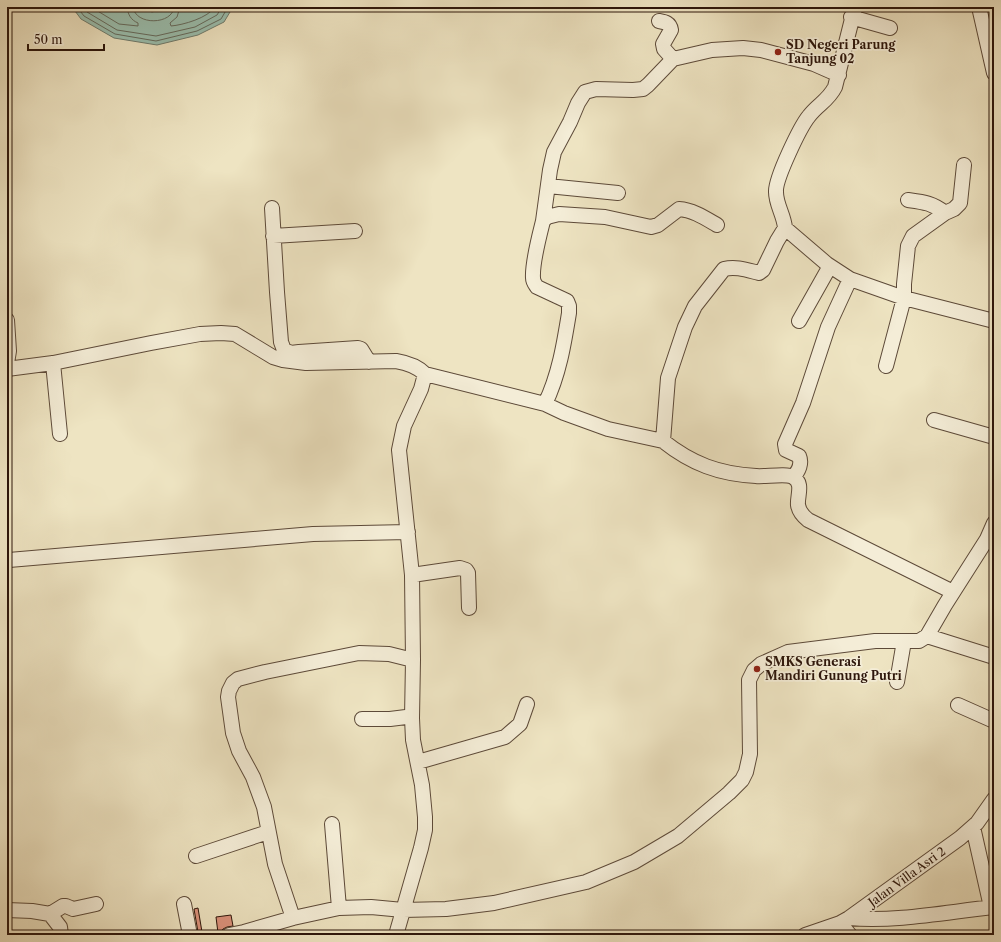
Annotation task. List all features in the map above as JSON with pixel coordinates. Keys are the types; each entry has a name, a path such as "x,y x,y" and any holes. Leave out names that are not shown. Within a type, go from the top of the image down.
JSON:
{"street":[{"path":"979,7 994,73"},
{"path":"890,28 853,12 836,87 831,96 809,115 800,129 779,179 776,190 777,200 782,213 785,228 822,261 850,279 904,298 994,321"},
{"path":"659,21 667,23 670,27 663,44 664,49 673,59"},
{"path":"545,404 550,395 561,359 569,306 567,301 538,287 534,283 535,262 554,152 578,103 586,92 596,88 642,89 648,85 673,59 712,50 743,48 761,50 814,64 839,75"},
{"path":"886,366 904,298 908,246 914,236 945,213 954,209 960,203 964,165"},
{"path":"548,186 618,193"},
{"path":"908,200 938,207 945,213"},
{"path":"272,208 280,335 284,350 299,352 358,348 369,362"},
{"path":"543,221 547,217 559,214 605,217 651,227 658,225 678,209 694,212 717,225"},
{"path":"663,441 668,378 684,327 695,306 724,269 739,268 759,273 761,272 785,228"},
{"path":"273,236 355,231"},
{"path":"799,321 830,266"},
{"path":"793,477 798,472 800,460 799,456 786,450 785,444 803,403 828,327 850,279"},
{"path":"7,320 9,351 7,363"},
{"path":"7,369 54,363 200,334 221,333 235,334 273,357 298,363 396,361 409,363 425,374 545,404 564,413 608,428 663,441 696,463 717,471 755,476 784,475 793,477 798,482 800,492 798,504 801,514 808,520 953,592"},
{"path":"54,363 60,434"},
{"path":"396,935 425,830 425,806 414,740 412,718 412,575 399,450 404,426 421,389 425,374"},
{"path":"934,420 994,437"},
{"path":"229,935 293,918 339,908 371,907 403,910 446,909 494,903 586,882 634,862 678,836 729,794 742,780 746,772 750,754 749,680 754,670 761,664 788,652 875,641 919,641 927,636 953,592 988,539 994,523"},
{"path":"9,560 313,534 408,532"},
{"path":"412,575 460,568 466,570 468,573 469,608"},
{"path":"927,636 994,657"},
{"path":"897,682 904,641"},
{"path":"293,918 275,864 264,807 253,777 239,751 233,732 228,697 229,690 233,683 238,680 265,672 360,654 389,654 413,660"},
{"path":"418,762 505,737 520,724 527,704"},
{"path":"958,705 994,721"},
{"path":"362,719 412,718"},
{"name":"Jalan Villa Asri 2","path":"805,935 844,921 929,862 973,827 994,799"},
{"path":"332,824 339,908"},
{"path":"850,935 844,921 993,907 973,827"},
{"path":"196,856 268,832"},
{"path":"50,914 63,906 73,909 96,904"},
{"path":"184,904 190,935"},
{"path":"7,910 32,910 50,914 60,927 61,935"}],"water":[{"path":"72,7 138,7 152,12 171,7 233,7 224,22 198,35 157,45 114,38 81,19"}],"building":[{"path":"198,908 202,932 198,932 194,909"},
{"path":"231,915 233,926 227,927 218,933 216,917"}],"place":[{"name":"SD Negeri Parung Tanjung 02","path":"778,52"},
{"name":"SMKS Generasi Mandiri Gunung Putri","path":"757,669"}]}
